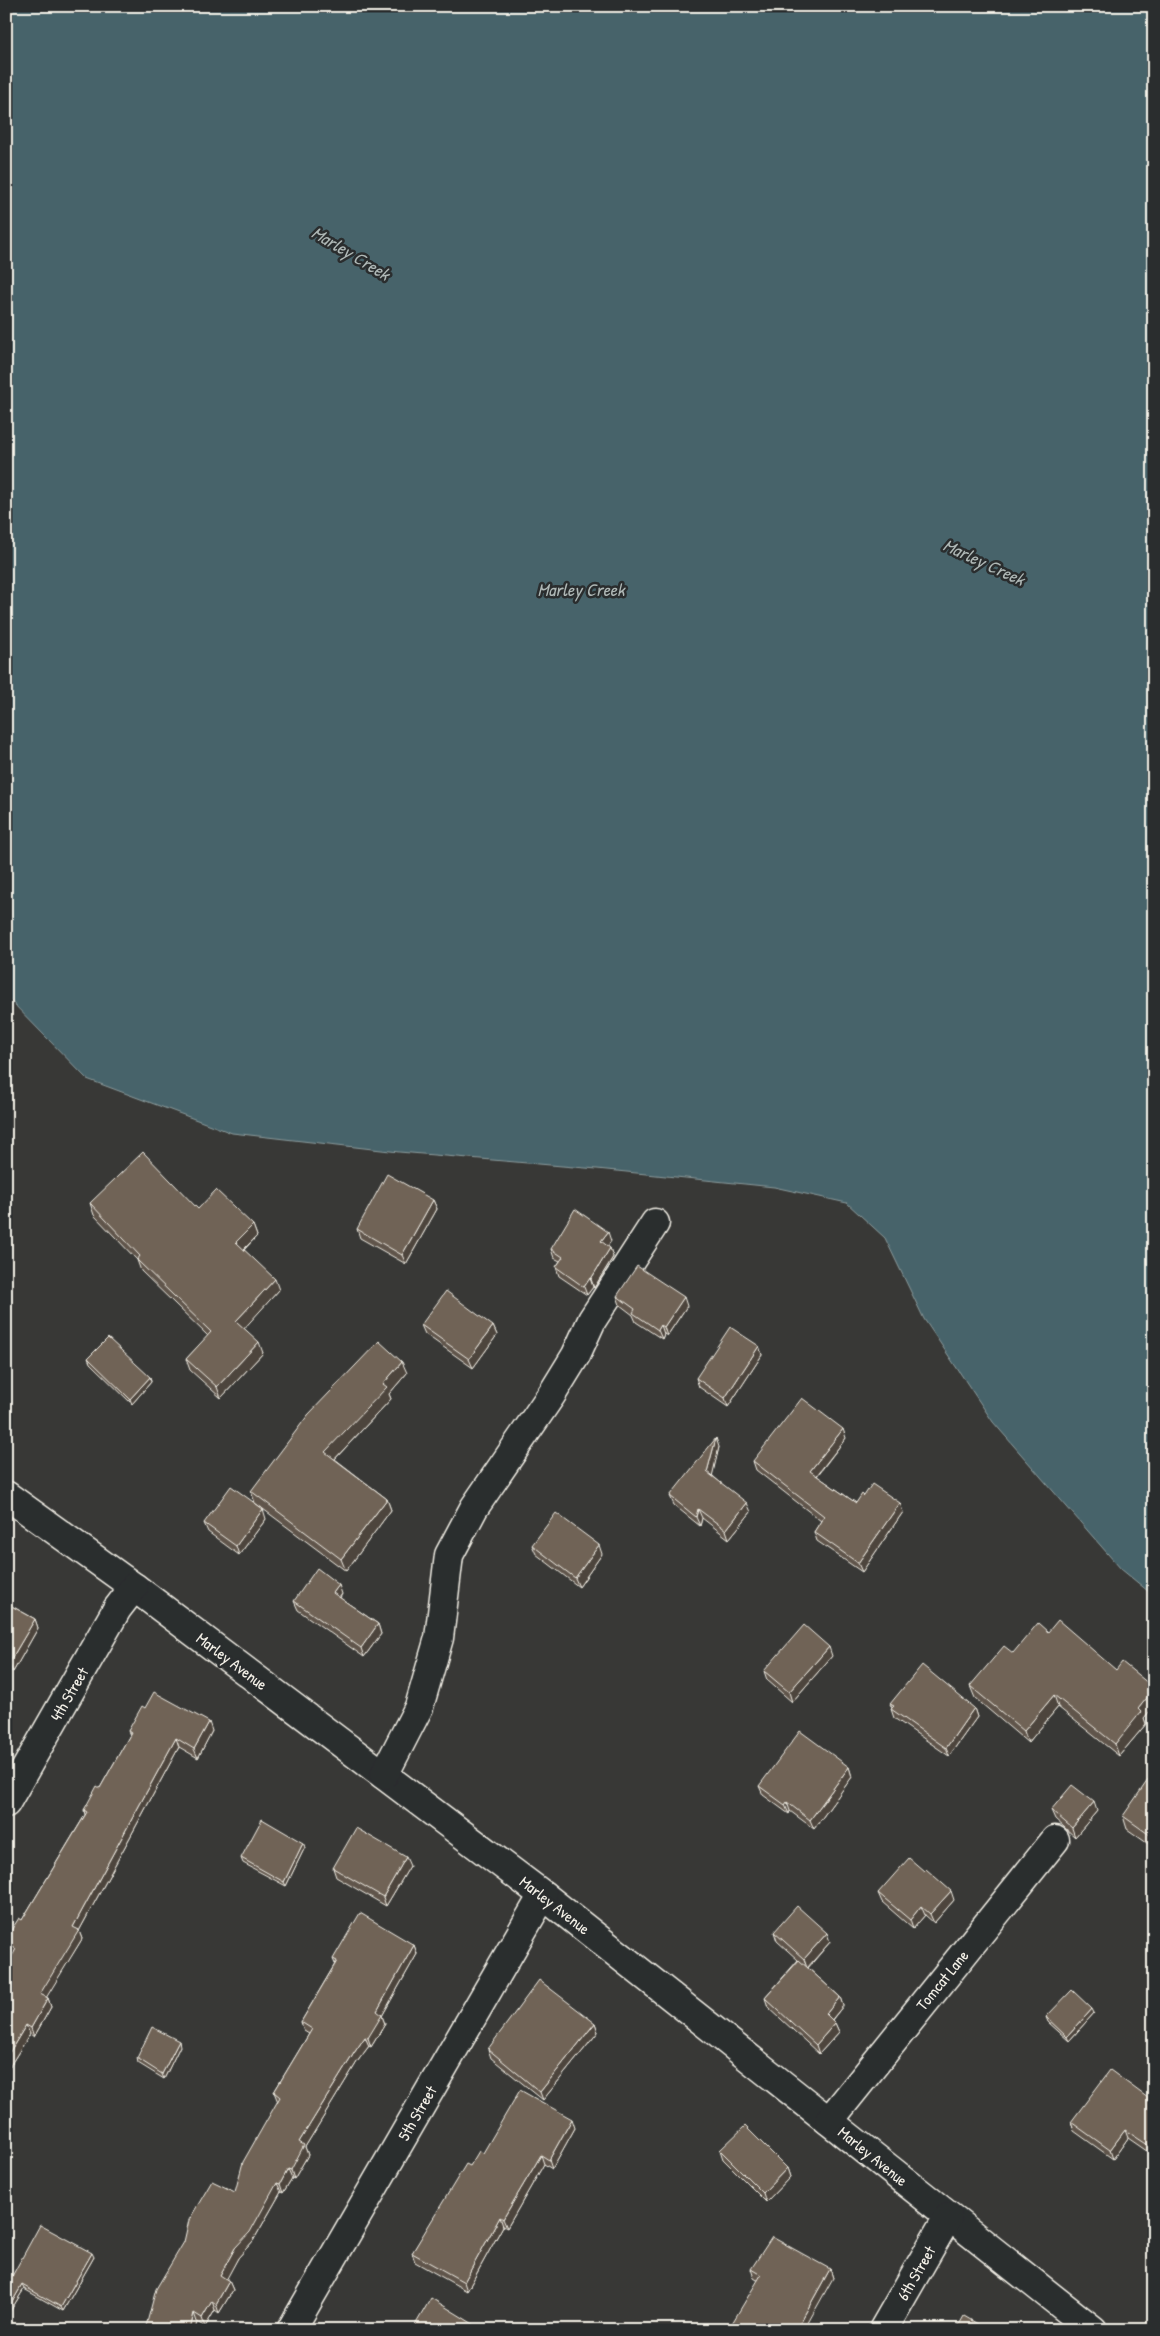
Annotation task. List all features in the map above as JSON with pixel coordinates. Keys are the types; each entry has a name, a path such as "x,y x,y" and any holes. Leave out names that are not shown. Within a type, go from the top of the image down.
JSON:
{"street":[{"path":"384,1775 419,1708 440,1638 449,1555 474,1508 552,1394 576,1355 592,1320 655,1223"},
{"name":"Marley Avenue","path":"6,1495 134,1587 543,1895 1093,2330"},
{"name":"4th Street","path":"6,1803 117,1609 134,1587"},
{"name":"Tomcat Lane","path":"829,2121 1055,1840"},
{"name":"5th Street","path":"291,2330 543,1895"},
{"name":"6th Street","path":"884,2330 948,2217"}],"water":[{"name":"Marley Creek","path":"6,6 1154,6 1154,1596 1121,1569 993,1422 924,1319 885,1238 847,1203 774,1187 399,1152 232,1133 87,1079 6,996"}],"building":[{"path":"143,1152 198,1209 216,1190 253,1225 236,1242 275,1279 236,1321 259,1342 217,1387 186,1359 211,1332 137,1260 140,1256 90,1203"},
{"path":"387,1174 433,1200 402,1255 357,1229"},
{"path":"575,1209 608,1232 601,1241 610,1248 584,1287 556,1267 563,1257 551,1249"},
{"path":"637,1266 684,1297 664,1327 661,1325 658,1330 633,1313 635,1309 617,1296"},
{"path":"446,1291 493,1326 469,1359 421,1325"},
{"path":"730,1327 759,1346 725,1398 696,1378"},
{"path":"108,1338 150,1377 130,1399 88,1358"},
{"path":"379,1341 402,1362 383,1384 387,1387 325,1452 387,1499 341,1559 251,1491 308,1415"},
{"path":"802,1398 843,1429 810,1471 856,1503 862,1494 864,1496 872,1484 900,1503 858,1563 814,1532 824,1516 753,1461"},
{"path":"716,1438 707,1472 747,1503 726,1530 698,1509 696,1517 670,1496"},
{"path":"231,1486 263,1509 236,1546 204,1523"},
{"path":"556,1513 599,1545 575,1578 532,1545"},
{"path":"317,1568 339,1585 333,1593 378,1624 361,1648 294,1601"},
{"path":"6,1603 35,1619 9,1663 6,1661"},
{"path":"1058,1620 1116,1670 1122,1662 1154,1688 1138,1709 1141,1712 1115,1744 1054,1695 1024,1731 970,1686 1004,1646 1013,1653 1038,1623 1048,1632"},
{"path":"804,1625 829,1647 789,1692 764,1671"},
{"path":"922,1665 974,1708 946,1748 891,1709 894,1706 890,1704"},
{"path":"154,1692 209,1722 194,1749 176,1738 73,1927 79,1930 40,1994 48,1998 31,2028 26,2025 6,2058 6,1967 16,1949 6,1943 6,1938 19,1918 22,1920 87,1812 84,1810 97,1786 100,1788 131,1733 128,1731 142,1706 145,1708"},
{"path":"800,1731 849,1767 810,1820 787,1802 785,1805 759,1786"},
{"path":"1148,1780 1154,1784 1154,1838 1123,1816"},
{"path":"1072,1785 1094,1802 1072,1828 1051,1810"},
{"path":"262,1819 303,1843 284,1882 241,1858"},
{"path":"356,1828 406,1857 383,1897 333,1868"},
{"path":"909,1858 924,1871 926,1869 951,1891 930,1914 921,1906 910,1920 878,1893"},
{"path":"797,1906 827,1933 804,1959 774,1932"},
{"path":"360,1913 414,1945 377,2011 382,2015 368,2038 365,2037 354,2053 299,2142 304,2145 291,2170 288,2169 280,2184 277,2183 250,2232 235,2248 220,2275 229,2281 216,2304 212,2301 202,2318 194,2313 190,2330 145,2330 156,2289 184,2242 189,2220 212,2181 235,2192 243,2162 280,2097 274,2092 312,2029 301,2022 337,1961 333,1959"},
{"path":"799,1960 840,1997 826,2014 835,2023 816,2045 765,1998"},
{"path":"539,1980 595,2023 540,2092 488,2049"},
{"path":"1072,1990 1092,2009 1067,2037 1046,2017"},
{"path":"152,2027 179,2041 162,2074 137,2058"},
{"path":"1110,2070 1148,2098 1147,2100 1154,2105 1154,2149 1125,2130 1110,2150 1071,2122"},
{"path":"520,2090 572,2119 549,2160 541,2155 503,2219 500,2217 464,2282 412,2253 466,2164 470,2166 479,2151 483,2153"},
{"path":"745,2126 787,2168 763,2193 720,2150"},
{"path":"40,2225 92,2253 61,2307 22,2285 8,2309 6,2308 6,2275 11,2278"},
{"path":"772,2237 830,2269 796,2330 728,2330 761,2275 751,2269"},
{"path":"431,2298 483,2330 419,2330 414,2327"},
{"path":"964,2316 988,2330 956,2330"},
{"path":"129,2326 135,2330 127,2330"}]}
